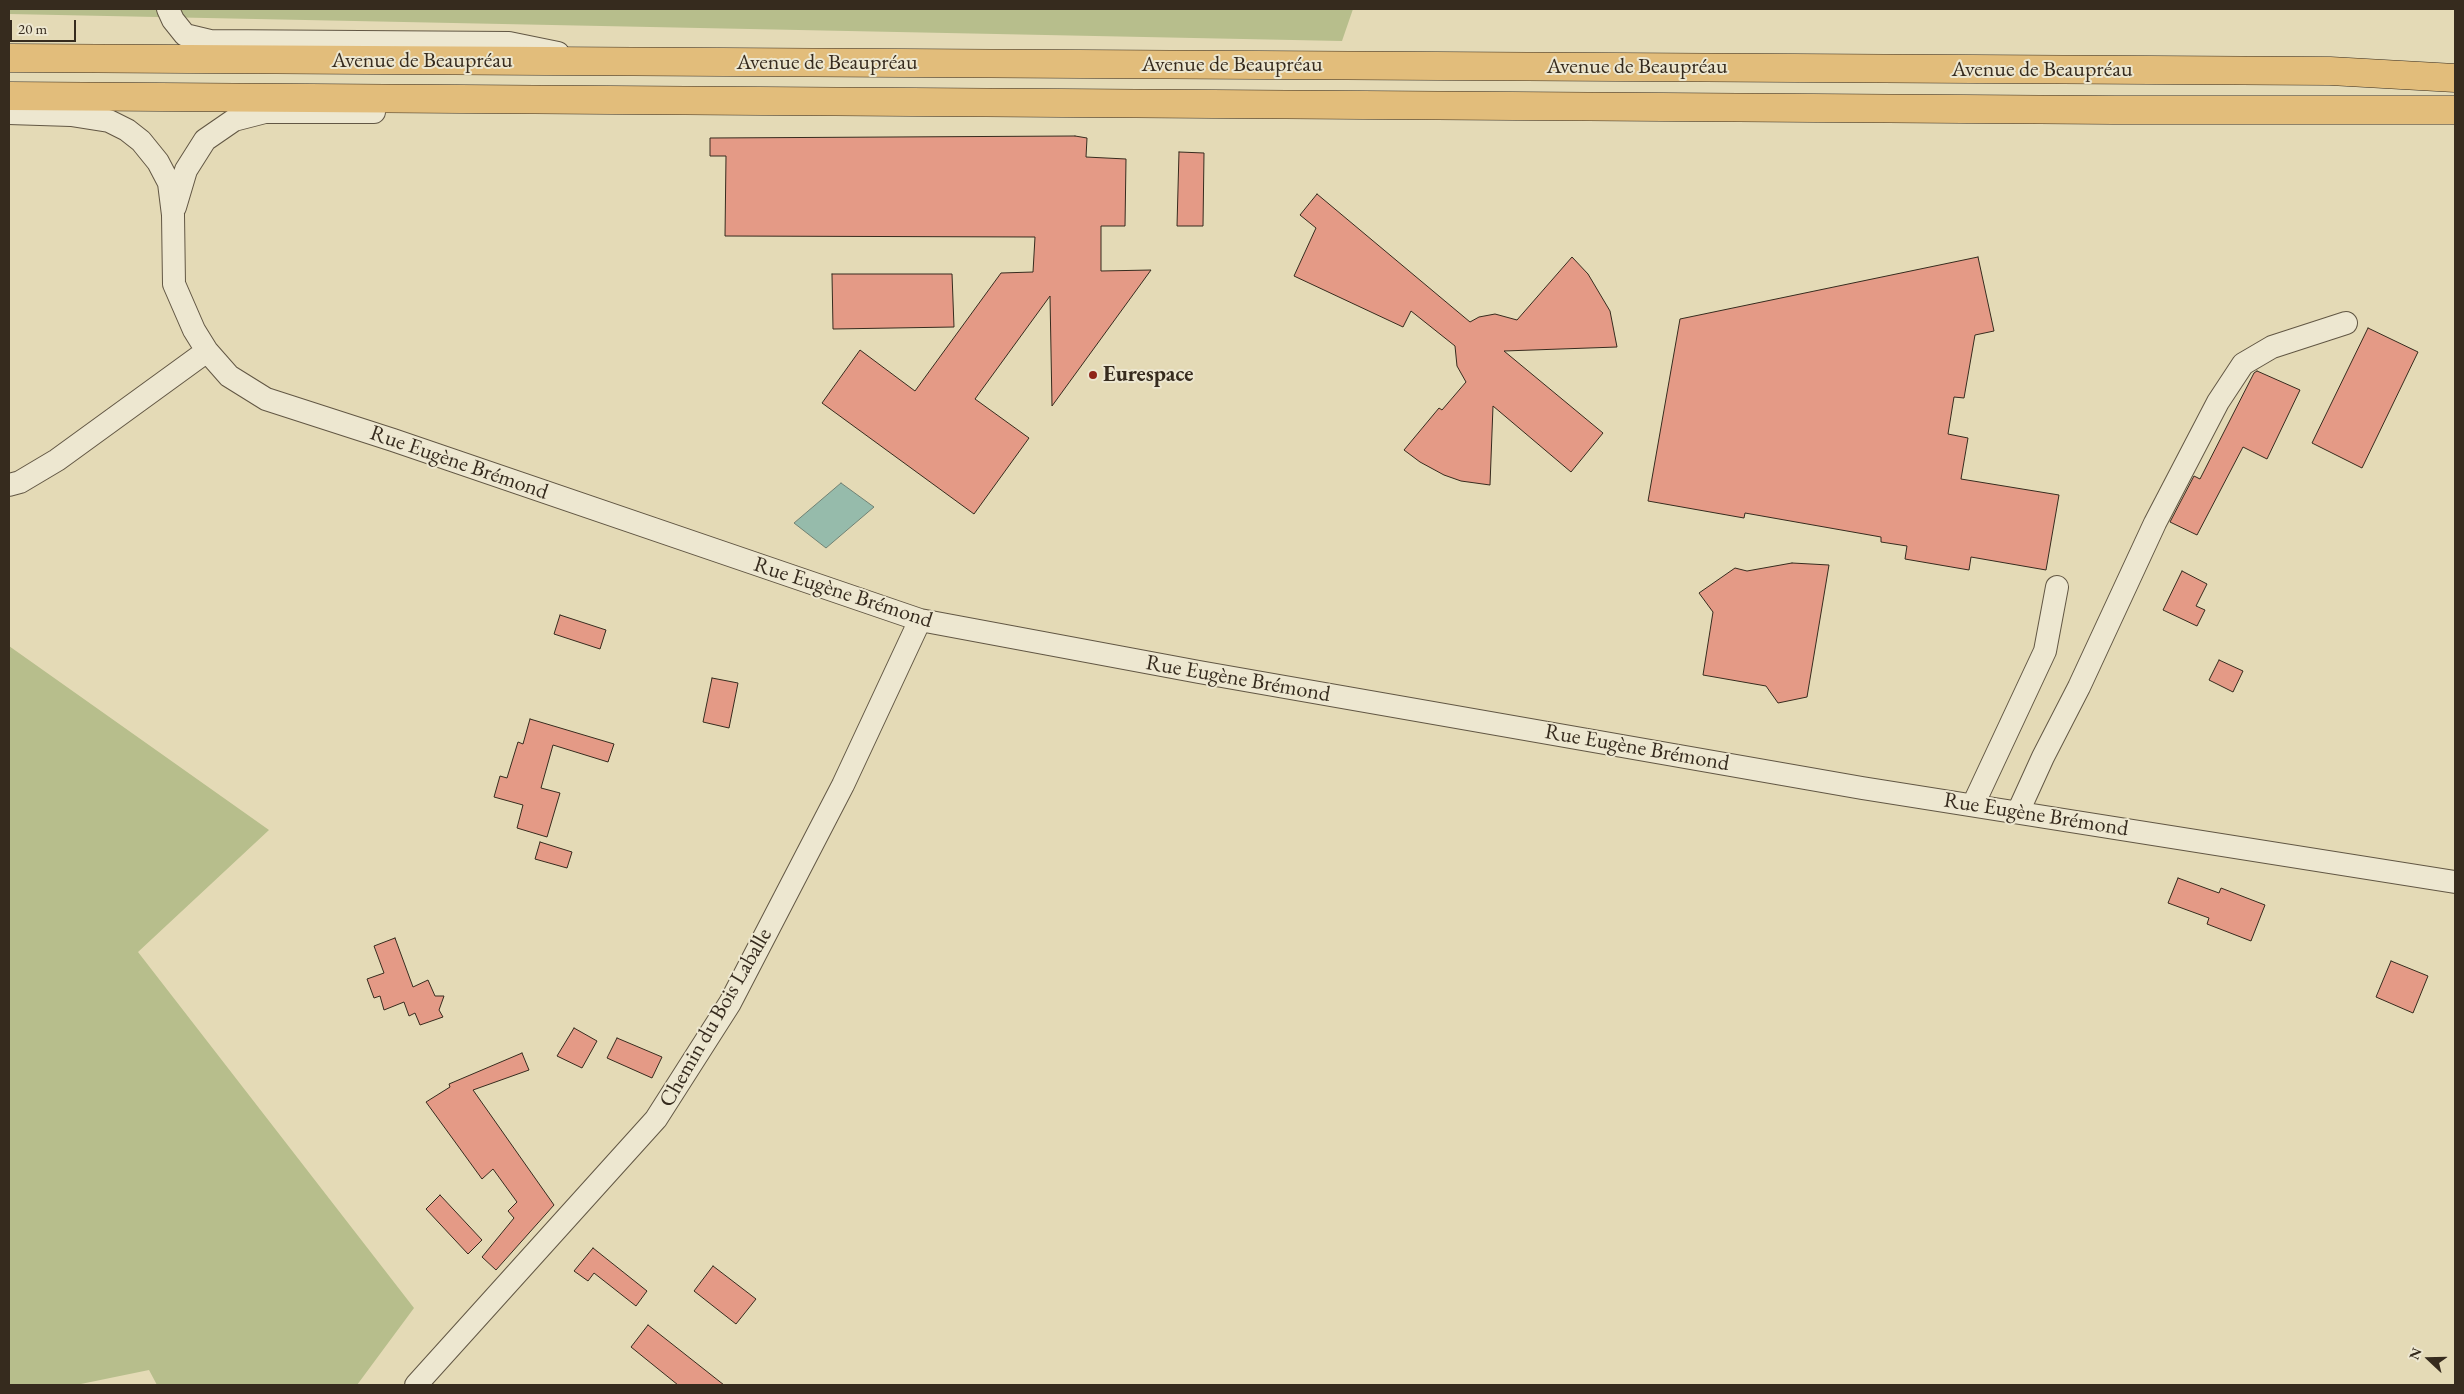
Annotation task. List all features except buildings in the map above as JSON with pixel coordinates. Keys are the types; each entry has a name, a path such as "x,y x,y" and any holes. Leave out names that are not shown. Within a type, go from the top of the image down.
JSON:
{"highway":[{"name":"Avenue de Beaupréau","path":"9,58 2330,71 2455,78"},
{"path":"2330,71 2359,66 2455,61"},
{"name":"Avenue de Beaupréau","path":"9,96 2455,110"},
{"path":"2197,110 2254,120 2455,129"}],"street":[{"path":"168,9 173,20 185,34 210,41 509,43 596,62"},
{"name":"Rue Eugène Brémond","path":"173,215 186,170 205,140 234,120 266,112 528,112 669,101"},
{"name":"Rue Eugène Brémond","path":"9,113 71,114 109,121 127,130 142,141 158,162 168,183 173,215 174,284 194,330 207,351 229,376 266,399 920,620 1199,672 1973,805 2455,882"},
{"path":"2018,812 2042,757 2080,688 2155,523 2218,402 2238,372 2244,364 2272,347 2346,323"},
{"path":"9,485 20,482 57,460 207,351"},
{"path":"1973,805 2045,651 2057,587"},
{"name":"Chemin du Bois Laballe","path":"416,1385 656,1119 730,1003 843,785 920,620"}],"shaded area":[{"path":"9,9 1353,9 1342,41 9,14"},
{"path":"841,483 874,507 826,548 794,523"},
{"path":"9,646 269,830 138,952 414,1308 357,1385 157,1385 149,1370 76,1385 9,1385"}],"place":[{"name":"Eurespace","path":"1093,375"}]}
